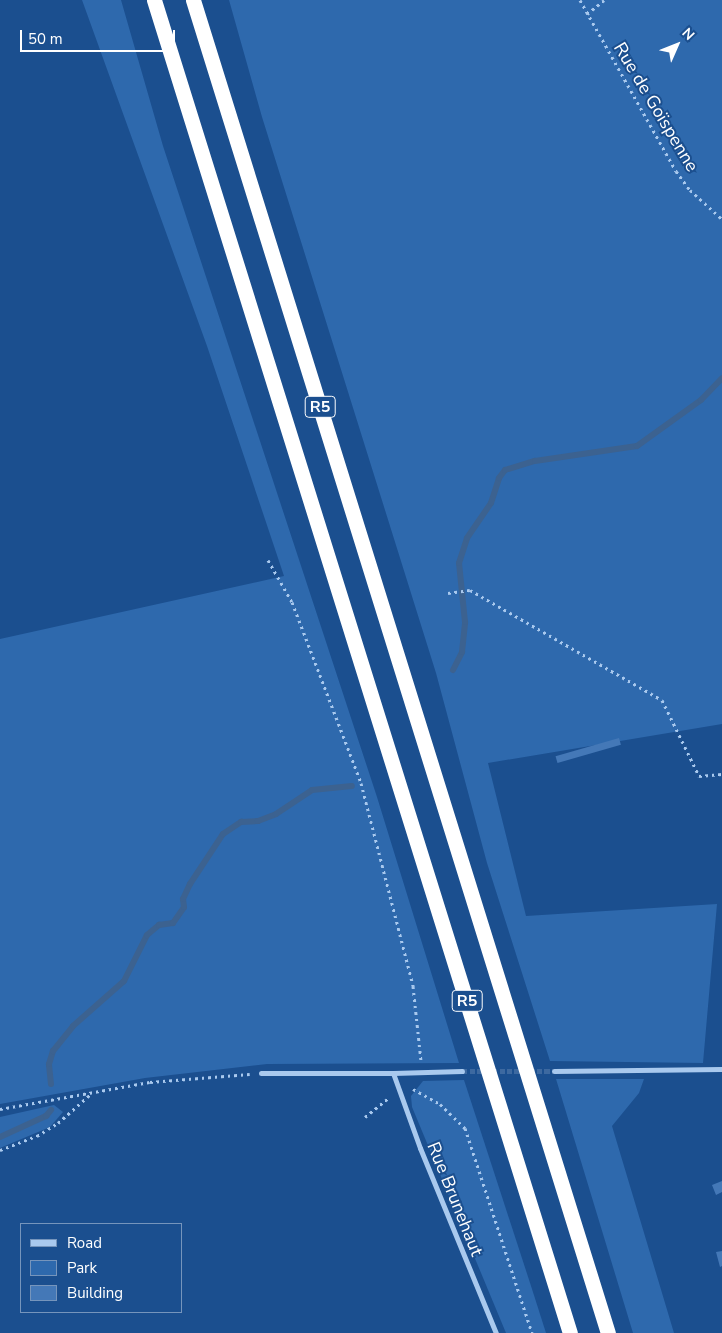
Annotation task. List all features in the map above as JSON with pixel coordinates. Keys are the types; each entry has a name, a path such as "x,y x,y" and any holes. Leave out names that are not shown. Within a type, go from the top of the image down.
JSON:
{"highway":[{"name":"R5","path":"154,0 570,1333"},
{"name":"R5","path":"193,0 608,1333"}],"street":[{"path":"554,1071 722,1069"},
{"path":"261,1073 462,1072"},
{"name":"Rue Brunehaut","path":"393,1073 398,1090 496,1333"}],"path":[{"name":"Rue de Goïspenne","path":"580,0 676,171 690,190 722,219"},
{"path":"587,14 604,0"},
{"path":"268,560 292,602 361,783 413,986 421,1072"},
{"path":"448,593 470,590 662,700 699,776 722,774"},
{"path":"0,1110 195,1077 261,1073"},
{"path":"393,1073 440,1104 464,1128 532,1333"},
{"path":"365,1117 398,1090"},
{"path":"0,1150 37,1136 58,1123 93,1093"}],"green space":[{"path":"82,0 121,0 163,146 377,797 459,1063 267,1064 145,1078 0,1104 0,639 284,576 207,346"},
{"path":"229,0 722,0 722,724 488,763 526,916 717,904 703,1063 550,1061 487,863 436,673 262,117"},
{"path":"556,1079 644,1079 639,1093 612,1126 674,1333 633,1333"},
{"path":"464,1080 546,1333 506,1333 412,1107 411,1096 423,1081"},
{"path":"54,1105 63,1112 50,1127 0,1148 0,1117"}],"building":[{"path":"619,738 621,745 557,763 556,756"},
{"path":"722,1181 722,1192 716,1195 712,1185"},
{"path":"722,1251 722,1266 720,1267 716,1252"}],"waterway":[{"path":"453,670 462,652 465,622 459,563 467,538 491,503 499,478 505,470 535,461 637,446 701,400 722,378"},
{"path":"51,1084 49,1064 53,1051 73,1026 124,981 147,935 159,925 173,923 184,907 183,899 190,884 223,834 241,822 258,821 276,814 312,790 352,786"},
{"path":"0,1137 46,1116 51,1110"}],"tunnel":[{"path":"462,1071 554,1071"}]}
